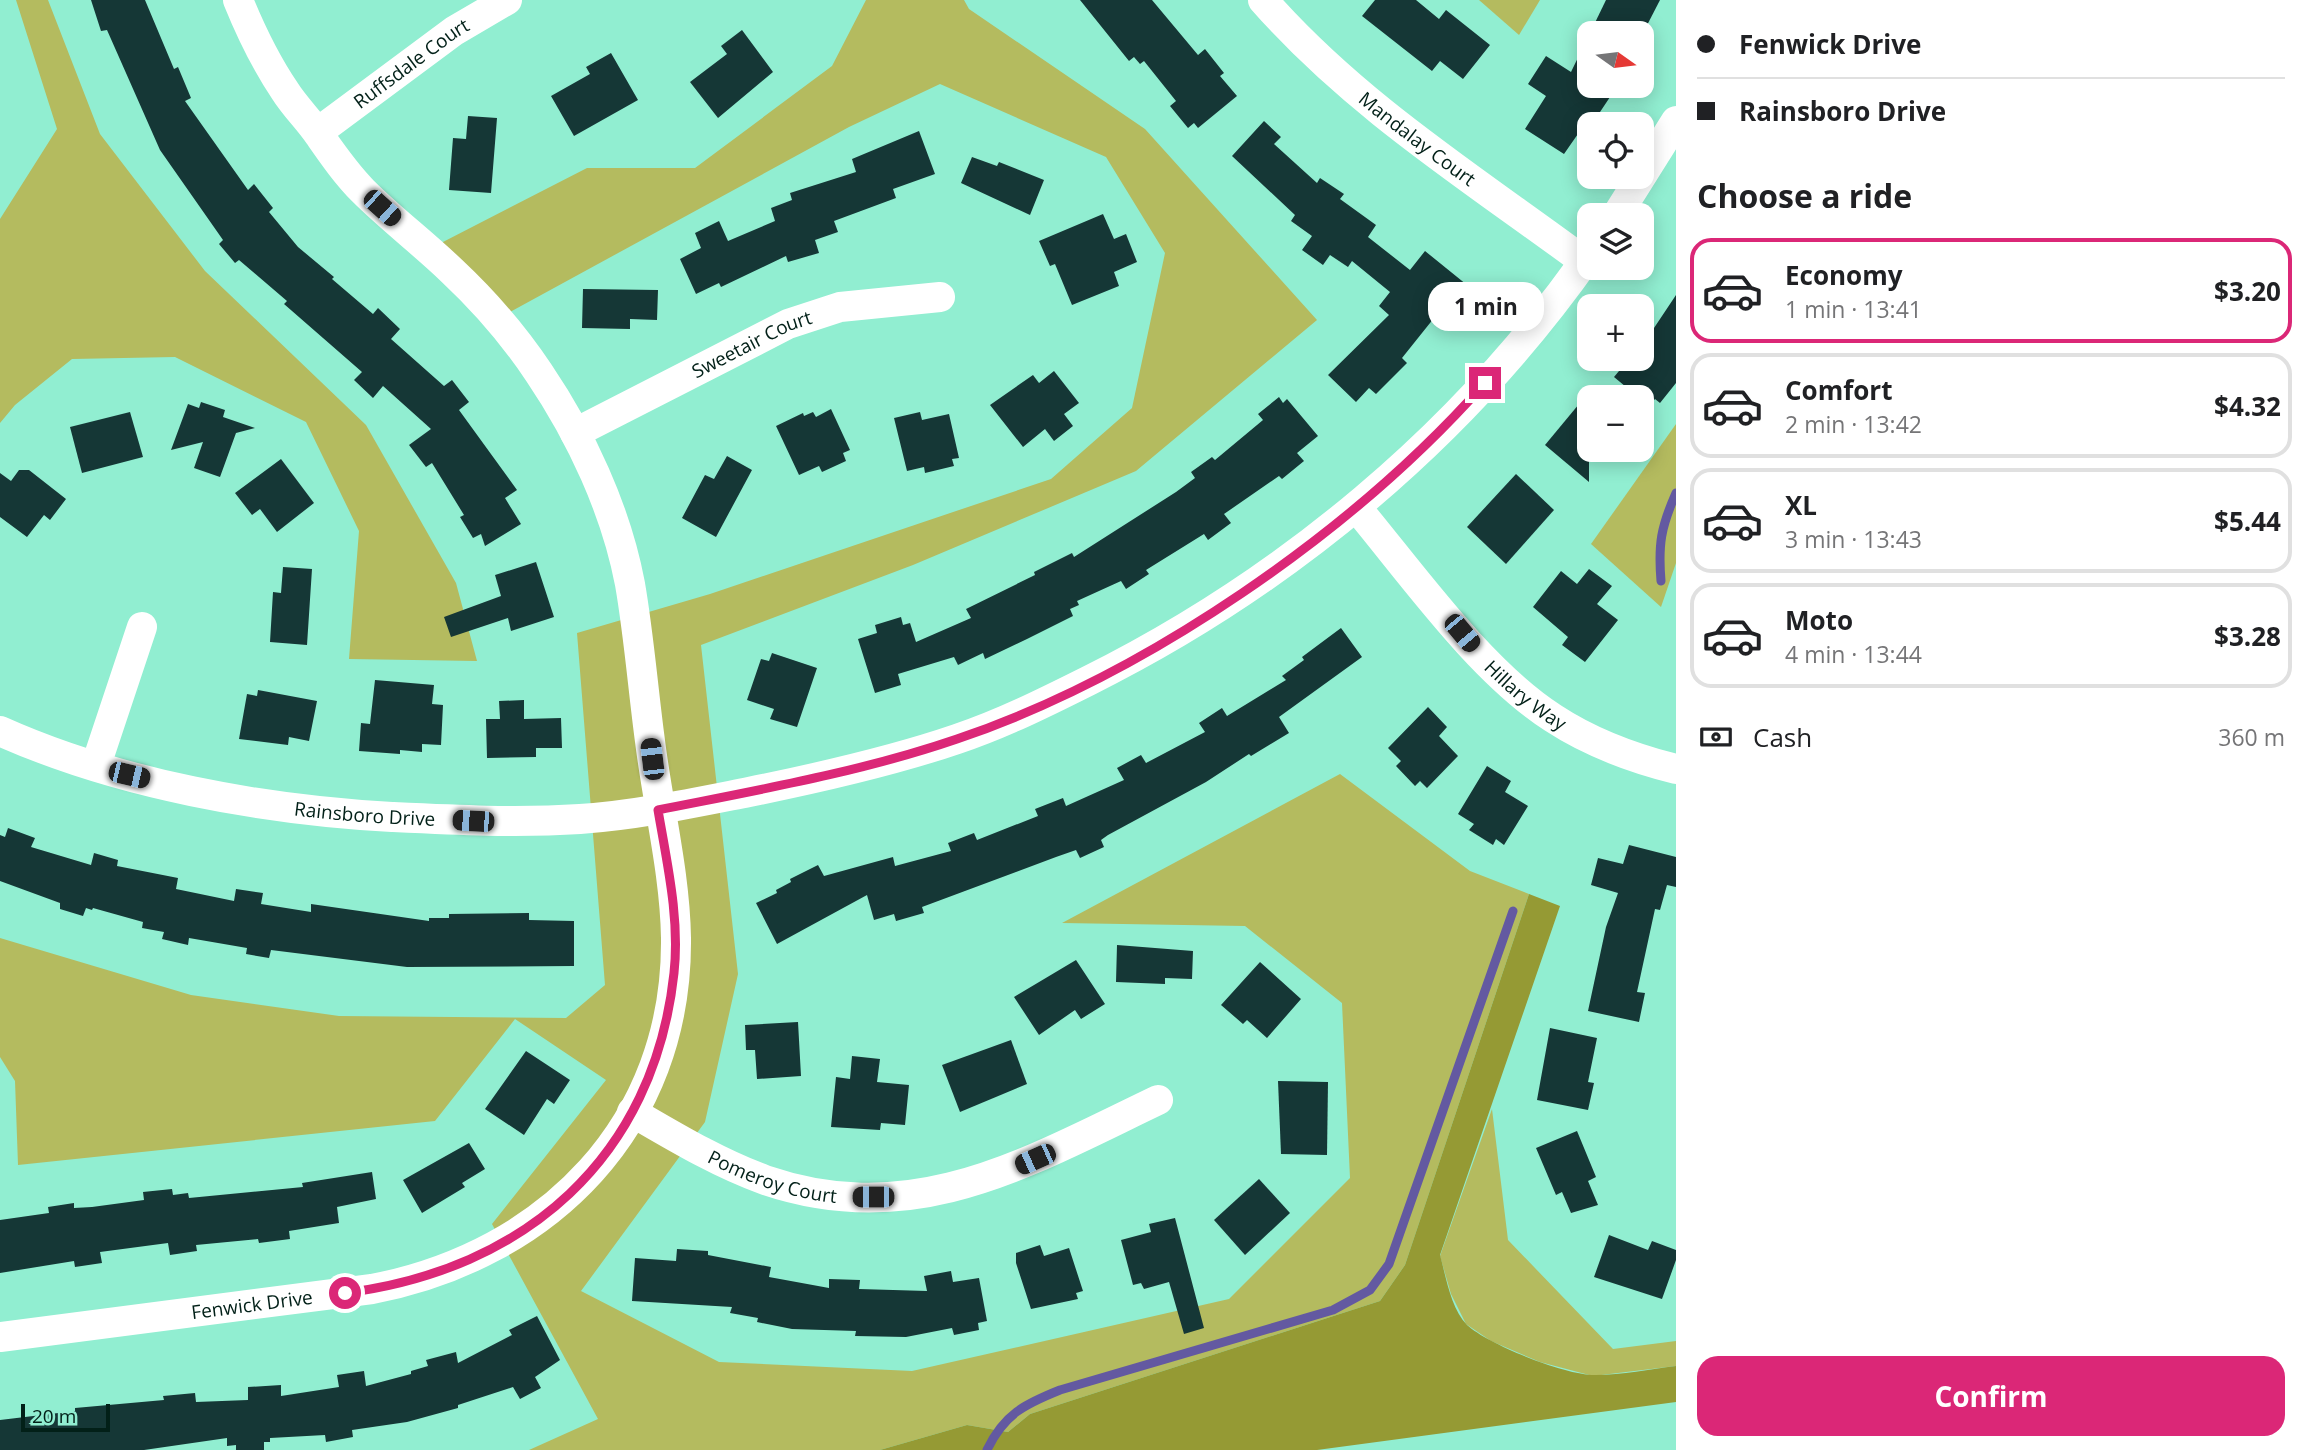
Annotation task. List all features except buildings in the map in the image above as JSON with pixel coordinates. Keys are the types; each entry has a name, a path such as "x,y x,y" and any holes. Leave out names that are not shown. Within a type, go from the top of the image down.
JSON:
{"street":[{"name":"Fenwick Drive","path":"0,1337 372,1289 446,1271 480,1256 547,1215 594,1168 632,1112 661,1043 675,972 674,905 658,810 630,582 607,506 575,433 539,373 496,317 454,272 364,192 336,161 318,132 282,86 238,0"},
{"name":"Ruffsdale Court","path":"318,132 454,31 507,0"},
{"name":"Mandalay Court","path":"1263,0 1315,58 1373,107 1577,252"},
{"path":"1624,203 1676,121"},
{"name":"Rainsboro Drive","path":"0,731 96,765 202,792 351,814 497,822 583,818 658,810 800,781 957,739 1045,703 1130,660 1212,612 1291,559 1356,507 1469,401 1577,272"},
{"name":"Sweetair Court","path":"575,433 788,324 840,307 940,297"},
{"name":"Hillary Way","path":"1356,507 1479,654 1513,689 1552,718 1595,742 1640,760 1676,769"},
{"path":"96,765 142,627"},
{"name":"Pomeroy Court","path":"632,1112 716,1159 765,1180 825,1194 889,1197 946,1190 1002,1174 1158,1100"}],"green space":[{"path":"16,0 48,0 100,134 205,271 366,425 456,583 477,661 349,659 359,531 306,422 175,357 72,359 15,405 0,423 0,219 57,129"},
{"path":"866,0 964,0 969,9 1145,129 1317,320 1136,471 913,565 701,645 738,974 705,1122 581,1291 719,1362 912,1371 1229,1299 1350,1178 1342,1003 1245,926 1062,923 1340,774 1470,871 1529,894 1405,1265 1380,1301 1030,1414 1008,1432 967,1425 880,1450 529,1450 598,1419 492,1224 606,1080 515,1019 435,1121 18,1165 15,1081 0,1057 0,938 191,995 339,1016 566,1018 605,985 577,633 710,594 1051,479 1132,408 1165,253 1106,157 940,84 849,127 510,312 441,243 587,168 695,168 832,66"},
{"path":"1479,0 1540,0 1519,35"},
{"path":"1676,424 1676,563 1661,607 1591,544 1649,462 1654,462 1654,455"},
{"path":"1492,1109 1508,1240 1613,1349 1676,1341 1676,1366 1593,1376 1540,1362 1491,1341 1466,1324 1451,1294 1440,1256"}],"shaded area":[{"path":"1529,894 1560,906 1440,1255 1450,1292 1461,1318 1467,1325 1510,1350 1548,1365 1596,1375 1676,1366 1676,1402 1317,1450 880,1450 967,1425 1008,1432 1030,1414 1380,1301 1405,1265"}],"waterway":[{"path":"1661,581 1662,536 1676,493"},
{"path":"987,1450 1008,1419 1048,1395 1333,1310 1370,1290 1389,1264 1513,911"}],"route":[{"path":"345,1293 411,1282 446,1271 509,1240 547,1215 572,1192 614,1141 649,1077 661,1043 675,972 674,905 658,810 800,781 957,739 1045,703 1130,660 1212,612 1291,559 1401,468 1485,383"}]}
